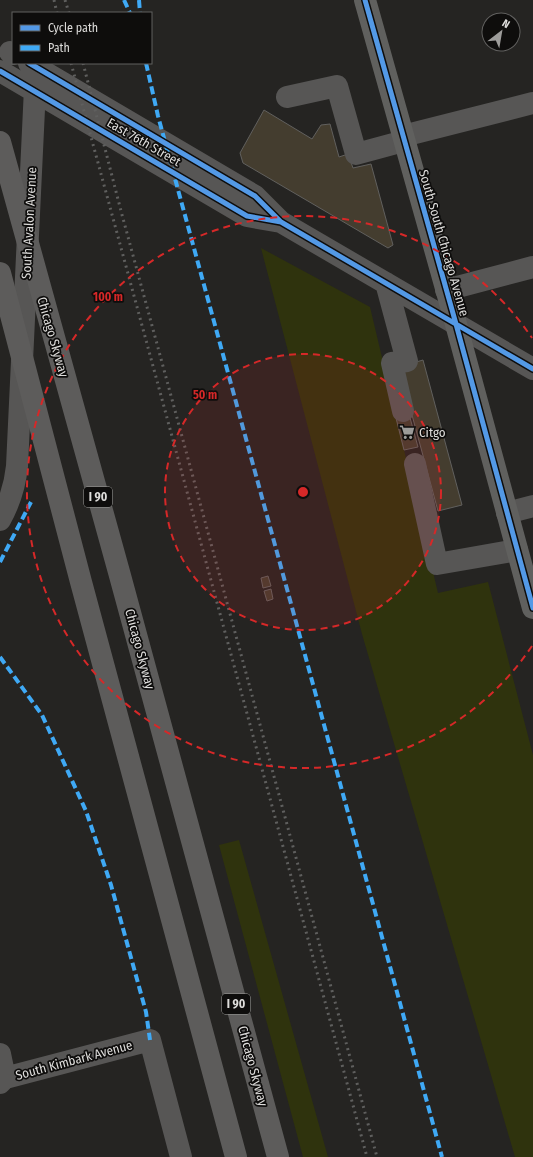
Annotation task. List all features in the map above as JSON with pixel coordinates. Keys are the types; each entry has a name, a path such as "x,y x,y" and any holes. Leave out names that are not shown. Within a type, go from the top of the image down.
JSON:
{"highway":[{"name":"Chicago Skyway","path":"0,142 278,1157"},
{"path":"0,273 83,590 236,1157"}],"main road":[{"name":"South South Chicago Avenue","path":"365,0 456,324 517,550 528,572 533,608"}],"street":[{"name":"East 76th Street","path":"12,64 35,91 247,216 281,222"},
{"name":"East 76th Street","path":"32,65 255,196 281,222 533,369"},
{"name":"South Avalon Avenue","path":"0,520 12,495 16,474 35,91 32,65"},
{"path":"287,97 336,86 356,154 404,138 533,103"},
{"path":"446,290 533,267"},
{"path":"386,284 407,361 392,363 403,411"},
{"path":"414,464 437,564 517,550"},
{"path":"507,513 533,506"},
{"name":"South Kimbark Avenue","path":"2,1081 150,1040 181,1157"},
{"path":"0,1054 2,1081"}],"green space":[{"path":"261,248 370,307 438,593 488,582 533,755 533,1157 515,1157 362,634"},
{"path":"239,840 328,1157 303,1157 219,845"}],"building":[{"path":"264,110 312,139 321,125 330,124 339,157 348,154 353,168 371,164 393,245 388,248 243,163 240,153"},
{"name":"Citgo","path":"423,360 462,505 438,511 399,367"},
{"name":"Citgo","path":"409,414 418,447 404,450 396,418"},
{"path":"268,576 271,586 263,588 261,578"},
{"path":"271,589 273,599 267,601 264,591"}],"railway":[{"path":"54,0 57,12"},
{"path":"65,0 69,12"},
{"path":"71,64 367,1157"},
{"path":"83,64 121,211 377,1157"}],"marked path":[{"path":"124,0 130,12"},
{"path":"139,0 140,12"},
{"path":"146,64 158,116 442,1157"},
{"path":"0,562 31,502"},
{"path":"0,657 42,715 86,811 111,885 146,1012 150,1040"}],"cycle path":[{"path":"365,0 456,324 533,608"},
{"path":"31,64 255,196 281,222 533,369"},
{"path":"0,71 247,216 281,222"}],"place":[{"name":"Citgo","path":"407,432"}]}
